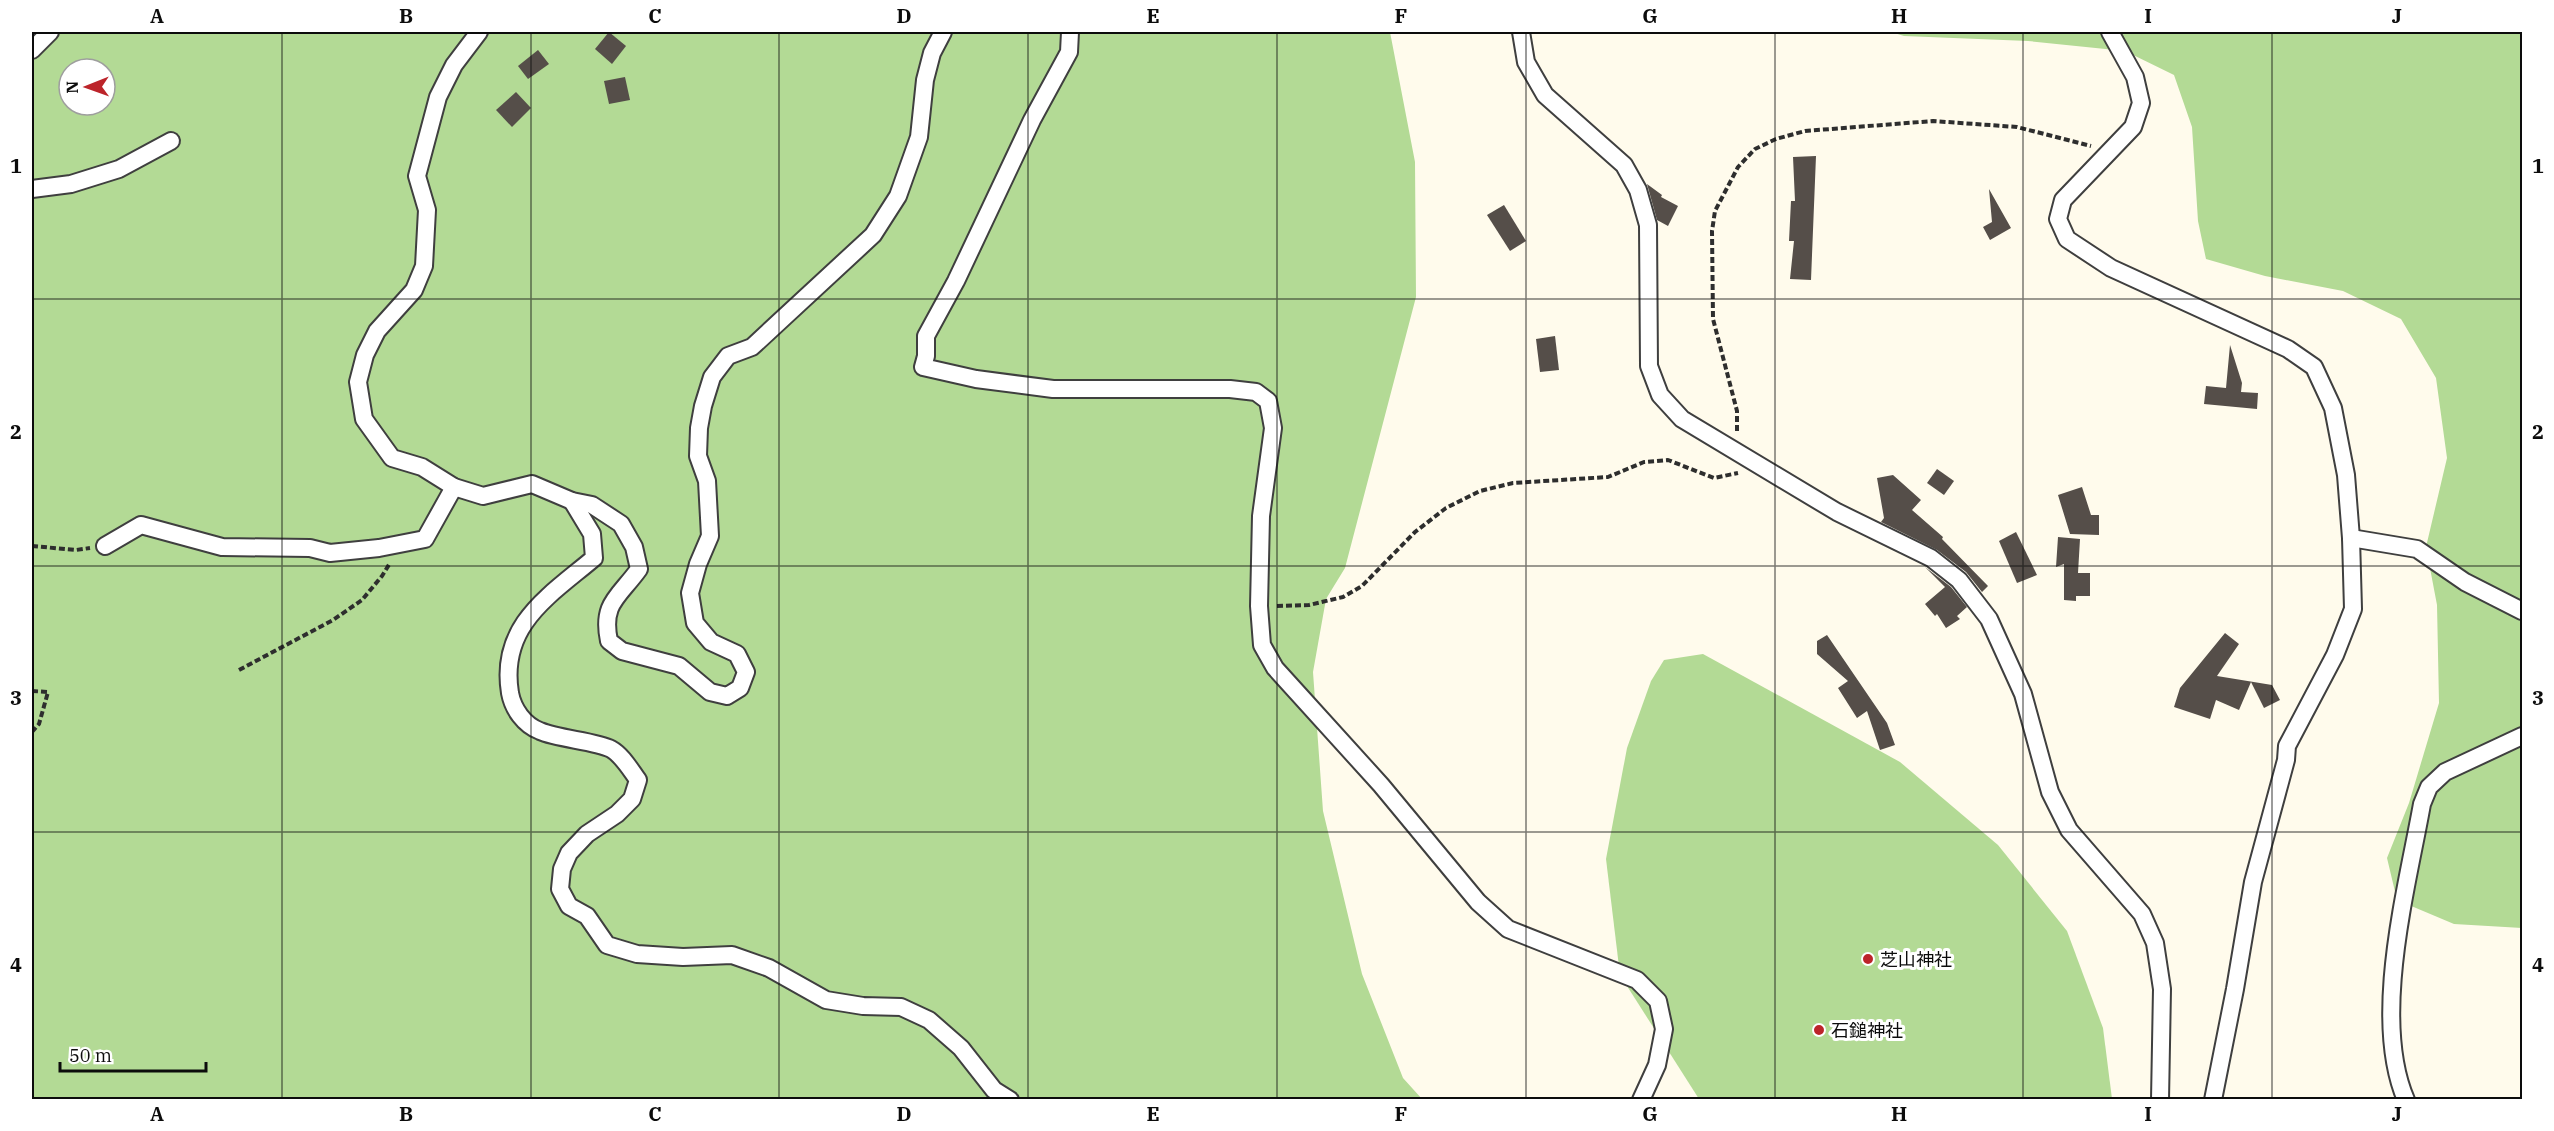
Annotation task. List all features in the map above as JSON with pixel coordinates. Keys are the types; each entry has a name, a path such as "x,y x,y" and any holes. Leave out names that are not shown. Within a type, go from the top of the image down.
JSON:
{"street":[{"path":"32,50 50,32"},
{"path":"479,32 454,65 438,97 417,176 427,210 424,266 414,290 377,331 365,355 358,382 364,419 392,459 422,467 454,487 483,495 532,484 572,501 591,505 621,524 634,547 639,569 610,604 606,624 609,641 622,651 679,666 710,692 727,696 740,687 746,672 736,654 711,642 695,623 690,593 698,564 711,536 707,481 698,456 699,428 712,377 728,356 752,347 873,235 898,196 919,137 925,80 932,52 943,32"},
{"path":"1070,32 1069,52 1032,120 961,271 926,336 926,356 923,367 976,379 1053,388 1230,389 1256,392 1269,401 1273,428 1261,516 1259,606 1262,645 1275,668 1381,785 1478,902 1508,929 1637,980 1658,1001 1664,1029 1657,1065 1641,1100"},
{"path":"1521,32 1526,62 1545,95 1624,165 1638,190 1648,225 1649,366 1660,395 1683,419 1738,450 1837,512 1931,558 1959,580 1989,619 2023,694 2050,792 2069,830 2142,914 2155,943 2162,989 2160,1100"},
{"path":"2110,32 2135,77 2141,103 2133,127 2063,200 2058,219 2067,239 2111,268 2288,349 2314,367 2332,408 2346,476 2353,609 2335,655 2288,746 2253,882 2213,1100"},
{"path":"32,189 71,184 119,169 171,141"},
{"path":"105,546 141,525 222,547 310,548 330,553 379,548 425,539 454,487"},
{"path":"572,501 592,534 594,558 550,592 532,611 512,651 507,674 511,699 521,718 538,730 610,748 625,762 638,780 632,799 617,814 587,834 569,853 562,869 560,888 569,906 587,916 607,945 637,954 683,957 732,955 769,968 826,1000 863,1006 901,1007 929,1020 960,1048 994,1090 1010,1100"},
{"path":"2351,538 2417,549 2465,582 2523,611"},
{"path":"2406,1100 2393,1058 2392,978 2422,804 2429,787 2445,772 2523,736"}],"path":[{"path":"1738,450 1737,411 1713,319 1712,231 1715,211 1738,166 1755,149 1776,139 1805,130 1933,121 2017,127 2109,151"},
{"path":"1259,606 1309,605 1343,597 1362,586 1415,532 1446,508 1480,491 1513,483 1608,477 1644,462 1668,460 1714,478 1737,474 1758,464"},
{"path":"239,670 333,620 362,600 382,576 401,544"},
{"path":"32,546 76,550 105,546"},
{"path":"32,691 48,692 39,724 32,732"}],"green space":[{"path":"32,32 1390,32 1415,162 1416,297 1345,568 1326,599 1313,672 1323,811 1362,974 1403,1078 1422,1099 32,1099"},
{"path":"1891,32 2522,32 2522,928 2454,924 2397,900 2387,858 2409,803 2439,703 2437,605 2426,547 2447,458 2436,378 2401,319 2343,291 2265,276 2206,259 2198,221 2192,127 2174,75 2125,51 2028,41 1904,36"},
{"path":"1703,654 1900,762 1998,845 2067,931 2103,1028 2112,1099 1699,1099 1620,975 1606,859 1627,748 1651,681 1664,660"}],"building":[{"path":"609,32 626,46 612,64 595,49"},
{"path":"538,50 549,64 528,79 518,66"},
{"path":"625,77 630,100 609,104 604,81"},
{"path":"516,92 531,108 512,127 496,110"},
{"path":"1816,156 1811,280 1790,279 1794,241 1789,241 1791,201 1795,201 1793,157"},
{"path":"1647,184 1662,195 1661,197 1678,206 1668,226 1657,220"},
{"path":"1989,189 2011,228 1990,240 1983,227 1992,222"},
{"path":"1504,205 1526,241 1510,251 1487,215"},
{"path":"1555,336 1559,370 1540,372 1536,339"},
{"path":"2230,345 2242,383 2241,392 2258,393 2257,409 2204,404 2206,386 2226,388"},
{"path":"1937,469 1954,481 1944,495 1927,483"},
{"path":"1893,475 1921,500 1912,510 1943,537 1942,539 1988,586 1982,592 1966,572 1937,550 1881,522 1884,518 1877,478"},
{"path":"2082,487 2091,515 2099,515 2099,535 2070,534 2058,495"},
{"path":"2016,532 2037,575 2017,583 1999,541"},
{"path":"2058,537 2080,539 2078,573 2090,573 2090,596 2076,596 2076,601 2064,600 2064,564 2056,567"},
{"path":"1925,567 1951,587 1967,607 1957,616 1960,619 1946,628 1937,614 1935,616 1925,604 1945,587"},
{"path":"2225,633 2239,644 2217,676 2272,685 2280,700 2264,708 2251,682 2239,710 2216,700 2210,719 2174,707 2180,688"},
{"path":"1827,635 1887,723 1895,745 1880,750 1867,711 1857,718 1838,688 1848,681 1817,654 1817,641"}],"place":[{"name":"芝山神社","path":"1868,959"},
{"name":"石鎚神社","path":"1819,1030"}]}
